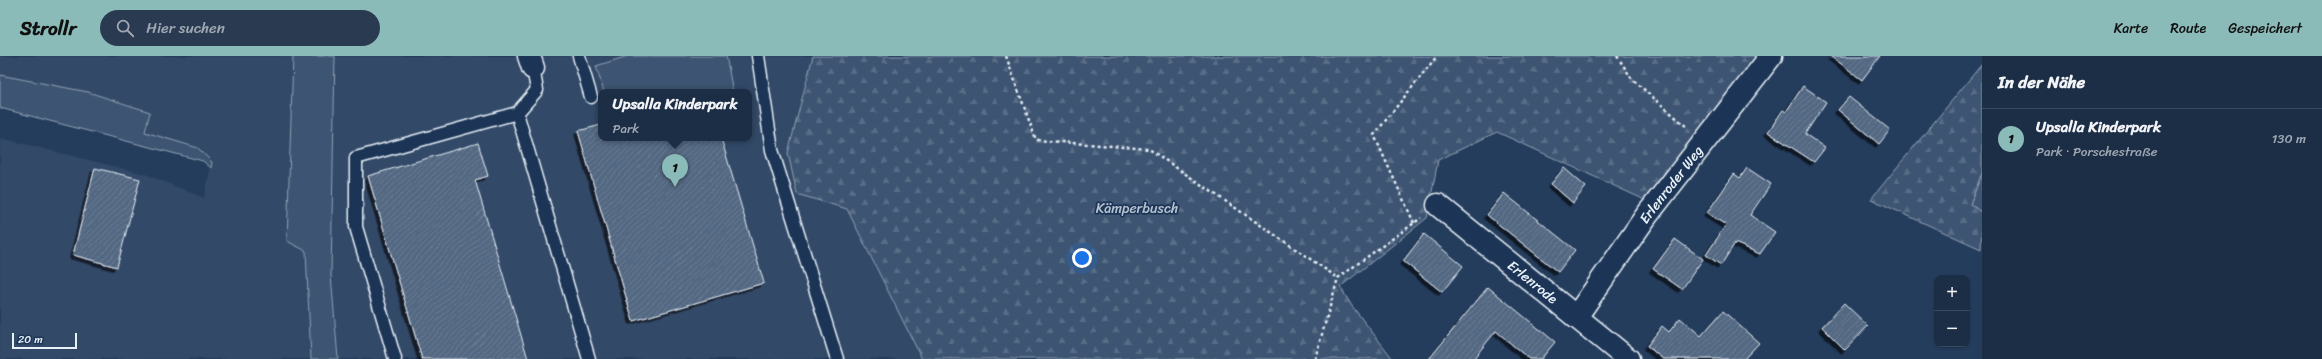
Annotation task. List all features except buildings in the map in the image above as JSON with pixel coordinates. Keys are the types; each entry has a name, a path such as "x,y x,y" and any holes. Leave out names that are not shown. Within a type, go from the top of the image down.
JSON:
{"street":[{"name":"Erlenroder Weg","path":"1576,318 1647,215 1772,56"},
{"name":"Erlenrode","path":"1438,206 1628,359"}],"lane":[{"path":"579,56 591,97"},
{"path":"758,56 772,150 837,359"},
{"path":"395,359 356,227 356,158 517,113 537,90 531,62"},
{"path":"517,113 589,359"}],"path":[{"path":"1006,56 1036,140 1149,149 1338,278"},
{"path":"1414,223 1374,135 1437,56"},
{"path":"1617,56 1632,79 1704,142"},
{"path":"1315,359 1338,278 1438,206"}],"shaded area":[{"path":"0,56 293,56 287,241 306,251 311,359 0,359 0,138 145,174 204,198 212,161 198,148 145,132 150,112 88,92 0,75"},
{"path":"335,56 813,56 788,153 843,207 847,209 922,359 338,359 331,275"}],"green space":[{"path":"293,56 335,56 331,275 338,359 311,359 306,251 287,241"},
{"path":"628,56 726,56 732,89 603,89 596,66"},
{"name":"Kämperbusch","path":"813,56 1756,56 1645,200 1497,132 1438,160 1427,218 1340,287 1352,306 1393,359 922,359 847,209 797,194 788,153"},
{"path":"1982,64 1982,173 1970,204 1982,213 1981,249 1871,199"},
{"path":"0,75 88,92 150,112 145,132 198,148 212,162 211,168 203,161 0,108"},
{"path":"1982,173 1982,213 1970,204"}],"place":[{"name":"Upsalla Kinderpark","path":"675,187"}]}
